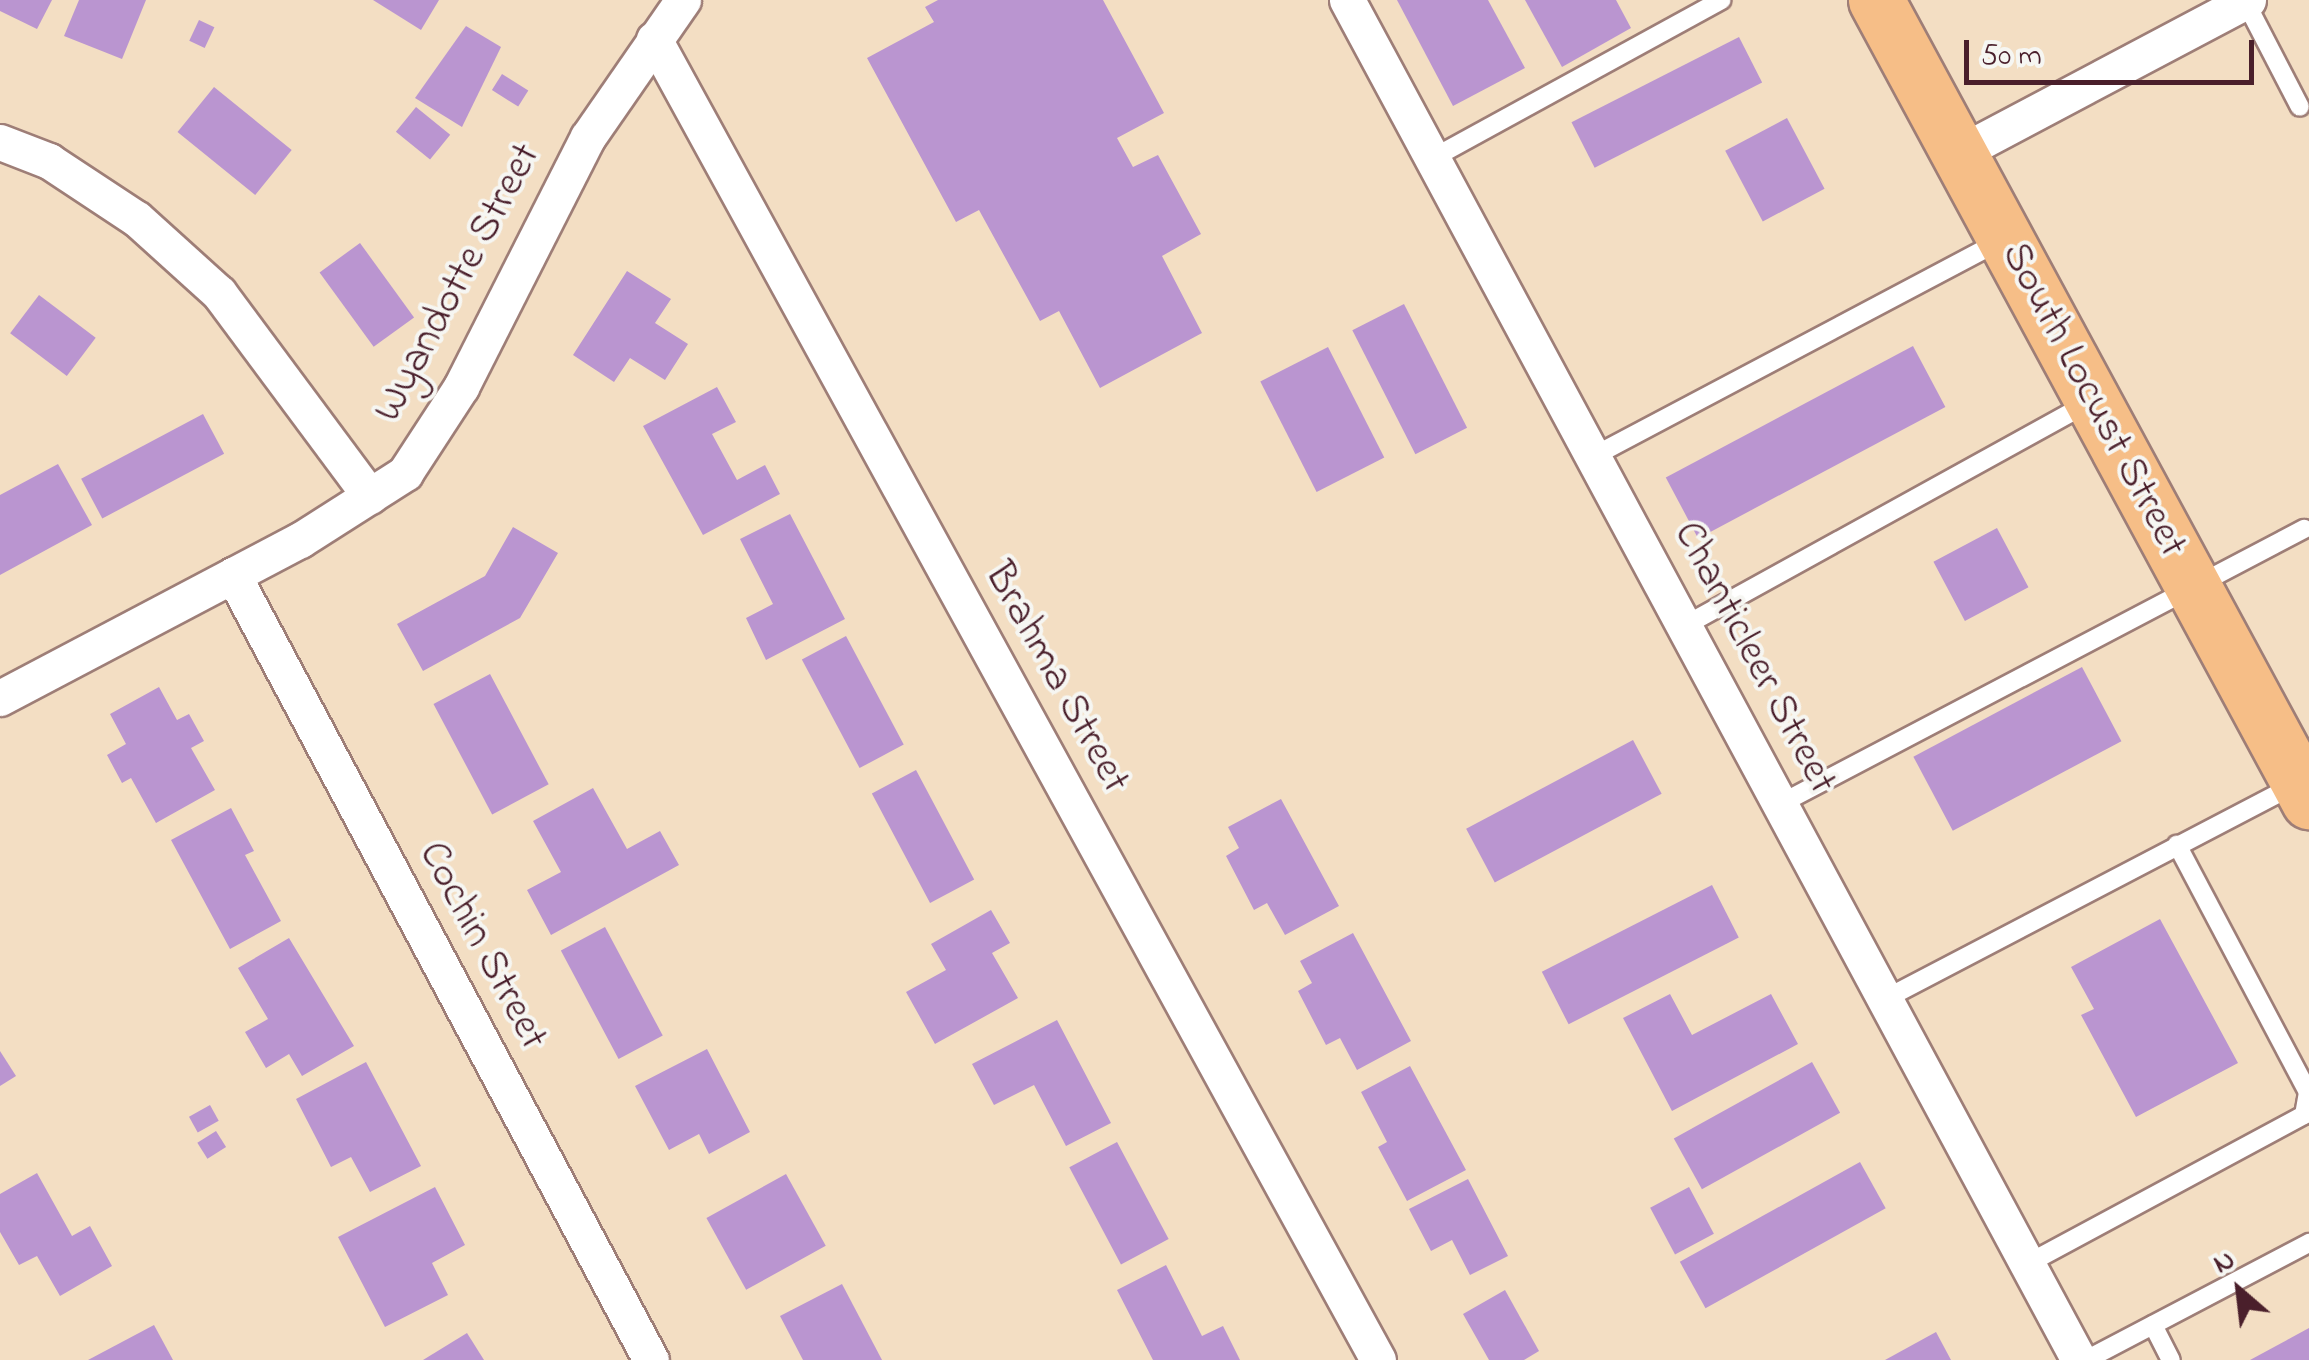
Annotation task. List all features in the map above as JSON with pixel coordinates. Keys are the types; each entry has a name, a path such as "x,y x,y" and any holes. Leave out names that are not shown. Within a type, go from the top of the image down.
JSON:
{"main road":[{"name":"South Locust Street","path":"1876,0 2304,791"}],"street":[{"name":"Wyandotte Street","path":"0,698 234,575 405,472 461,388 588,136 683,0"},
{"name":"Chanticleer Street","path":"1348,0 2082,1360"},
{"path":"1959,152 2246,1"},
{"name":"Brahma Street","path":"654,39 1378,1360"},
{"path":"0,142 49,160 136,220 218,293 370,496"},
{"name":"Cochin Street","path":"234,575 651,1360"}],"lane":[{"path":"1433,158 1722,0"},
{"path":"2246,1 2300,107"},
{"path":"1594,456 2006,238"},
{"path":"1686,625 2092,401"},
{"path":"1782,803 2304,529"},
{"path":"1887,998 2177,846 2304,791"},
{"path":"2029,1263 2304,1116 2308,1092 2177,846"},
{"path":"2082,1360 2309,1243"},
{"path":"2153,1325 2172,1360"}],"building":[{"path":"0,0 52,0 37,29 0,11"},
{"path":"79,0 146,0 122,59 64,36"},
{"path":"373,0 439,0 421,30"},
{"path":"938,0 1103,0 1164,113 1117,138 1133,167 1158,155 1201,234 1162,256 1202,333 1100,388 1059,311 1040,321 979,210 956,222 867,58 934,22 925,7"},
{"path":"1397,0 1488,0 1525,68 1453,106"},
{"path":"1525,0 1616,0 1631,28 1562,67"},
{"path":"199,20 214,27 205,48 189,41"},
{"path":"466,26 501,47 462,127 415,98"},
{"path":"1739,37 1762,82 1595,168 1571,122"},
{"path":"502,74 528,90 518,107 492,90"},
{"path":"214,87 292,150 255,195 177,132"},
{"path":"416,107 450,135 430,160 396,132"},
{"path":"1787,118 1825,189 1763,221 1725,151"},
{"path":"360,243 414,317 374,347 320,272"},
{"path":"627,271 671,299 655,323 688,344 665,380 630,358 614,382 573,355"},
{"path":"39,295 96,338 67,376 10,333"},
{"path":"1404,304 1467,428 1415,454 1352,330"},
{"path":"1913,346 1945,407 1698,538 1666,477"},
{"path":"1328,347 1384,457 1317,492 1260,382"},
{"path":"717,387 736,422 712,434 737,480 765,465 780,494 703,535 643,426"},
{"path":"203,414 224,454 102,519 81,479"},
{"path":"58,464 92,525 0,575 0,495"},
{"path":"790,514 845,619 766,660 746,618 773,604 740,539"},
{"path":"513,527 558,553 520,618 423,671 397,624 485,576"},
{"path":"1997,528 2028,587 1965,621 1933,562"},
{"path":"846,636 904,745 860,768 802,659"},
{"path":"2082,667 2121,741 1953,831 1913,757"},
{"path":"490,674 549,784 492,814 433,704"},
{"path":"159,687 177,720 189,714 204,741 191,748 215,790 156,823 131,778 122,783 107,755 126,744 110,714"},
{"path":"1633,740 1662,794 1495,883 1466,829"},
{"path":"916,770 974,879 930,903 872,793"},
{"path":"593,788 627,849 660,831 679,865 551,935 527,890 561,872 533,821"},
{"path":"1281,799 1339,906 1285,935 1267,903 1254,910 1226,856 1239,848 1228,827"},
{"path":"231,808 254,851 245,855 281,921 230,949 171,840"},
{"path":"1712,885 1739,938 1569,1024 1542,972"},
{"path":"991,910 1010,943 992,953 1018,998 935,1044 906,992 946,970 931,944"},
{"path":"2160,919 2238,1063 2136,1117 2081,1015 2094,1009 2071,967"},
{"path":"605,927 663,1036 619,1059 561,950"},
{"path":"1353,933 1411,1041 1357,1070 1340,1038 1326,1045 1298,991 1312,983 1300,961"},
{"path":"289,938 354,1046 302,1076 289,1054 266,1068 245,1032 268,1019 238,968"},
{"path":"1670,994 1692,1035 1771,994 1798,1044 1672,1111 1623,1018"},
{"path":"1057,1020 1111,1123 1066,1146 1034,1085 994,1105 972,1064"},
{"path":"707,1049 750,1132 709,1154 699,1134 669,1150 635,1086"},
{"path":"0,1051 16,1076 0,1086"},
{"path":"366,1062 421,1166 370,1192 351,1157 331,1167 296,1099"},
{"path":"1812,1062 1840,1113 1702,1189 1674,1139"},
{"path":"1410,1066 1466,1170 1407,1201 1378,1147 1387,1142 1361,1092"},
{"path":"210,1105 219,1121 198,1132 189,1117"},
{"path":"216,1131 226,1147 207,1159 197,1143"},
{"path":"1117,1142 1169,1239 1121,1264 1069,1167"},
{"path":"1860,1162 1886,1208 1706,1308 1680,1262"},
{"path":"37,1173 72,1236 90,1226 112,1266 60,1296 37,1256 19,1265 0,1232 0,1194"},
{"path":"786,1174 826,1246 746,1290 706,1218"},
{"path":"1468,1179 1508,1256 1470,1275 1452,1240 1431,1251 1409,1209"},
{"path":"435,1187 465,1245 432,1263 448,1295 385,1327 338,1237"},
{"path":"1689,1187 1714,1234 1675,1254 1650,1208"},
{"path":"1166,1265 1202,1336 1223,1326 1240,1360 1153,1360 1117,1290"},
{"path":"842,1284 882,1360 803,1360 780,1316"},
{"path":"1505,1290 1539,1351 1524,1360 1489,1360 1463,1314"},
{"path":"154,1325 173,1360 88,1360"},
{"path":"2309,1328 2309,1360 2250,1360"},
{"path":"1936,1332 1951,1360 1885,1360"},
{"path":"467,1333 484,1360 423,1360"}]}
